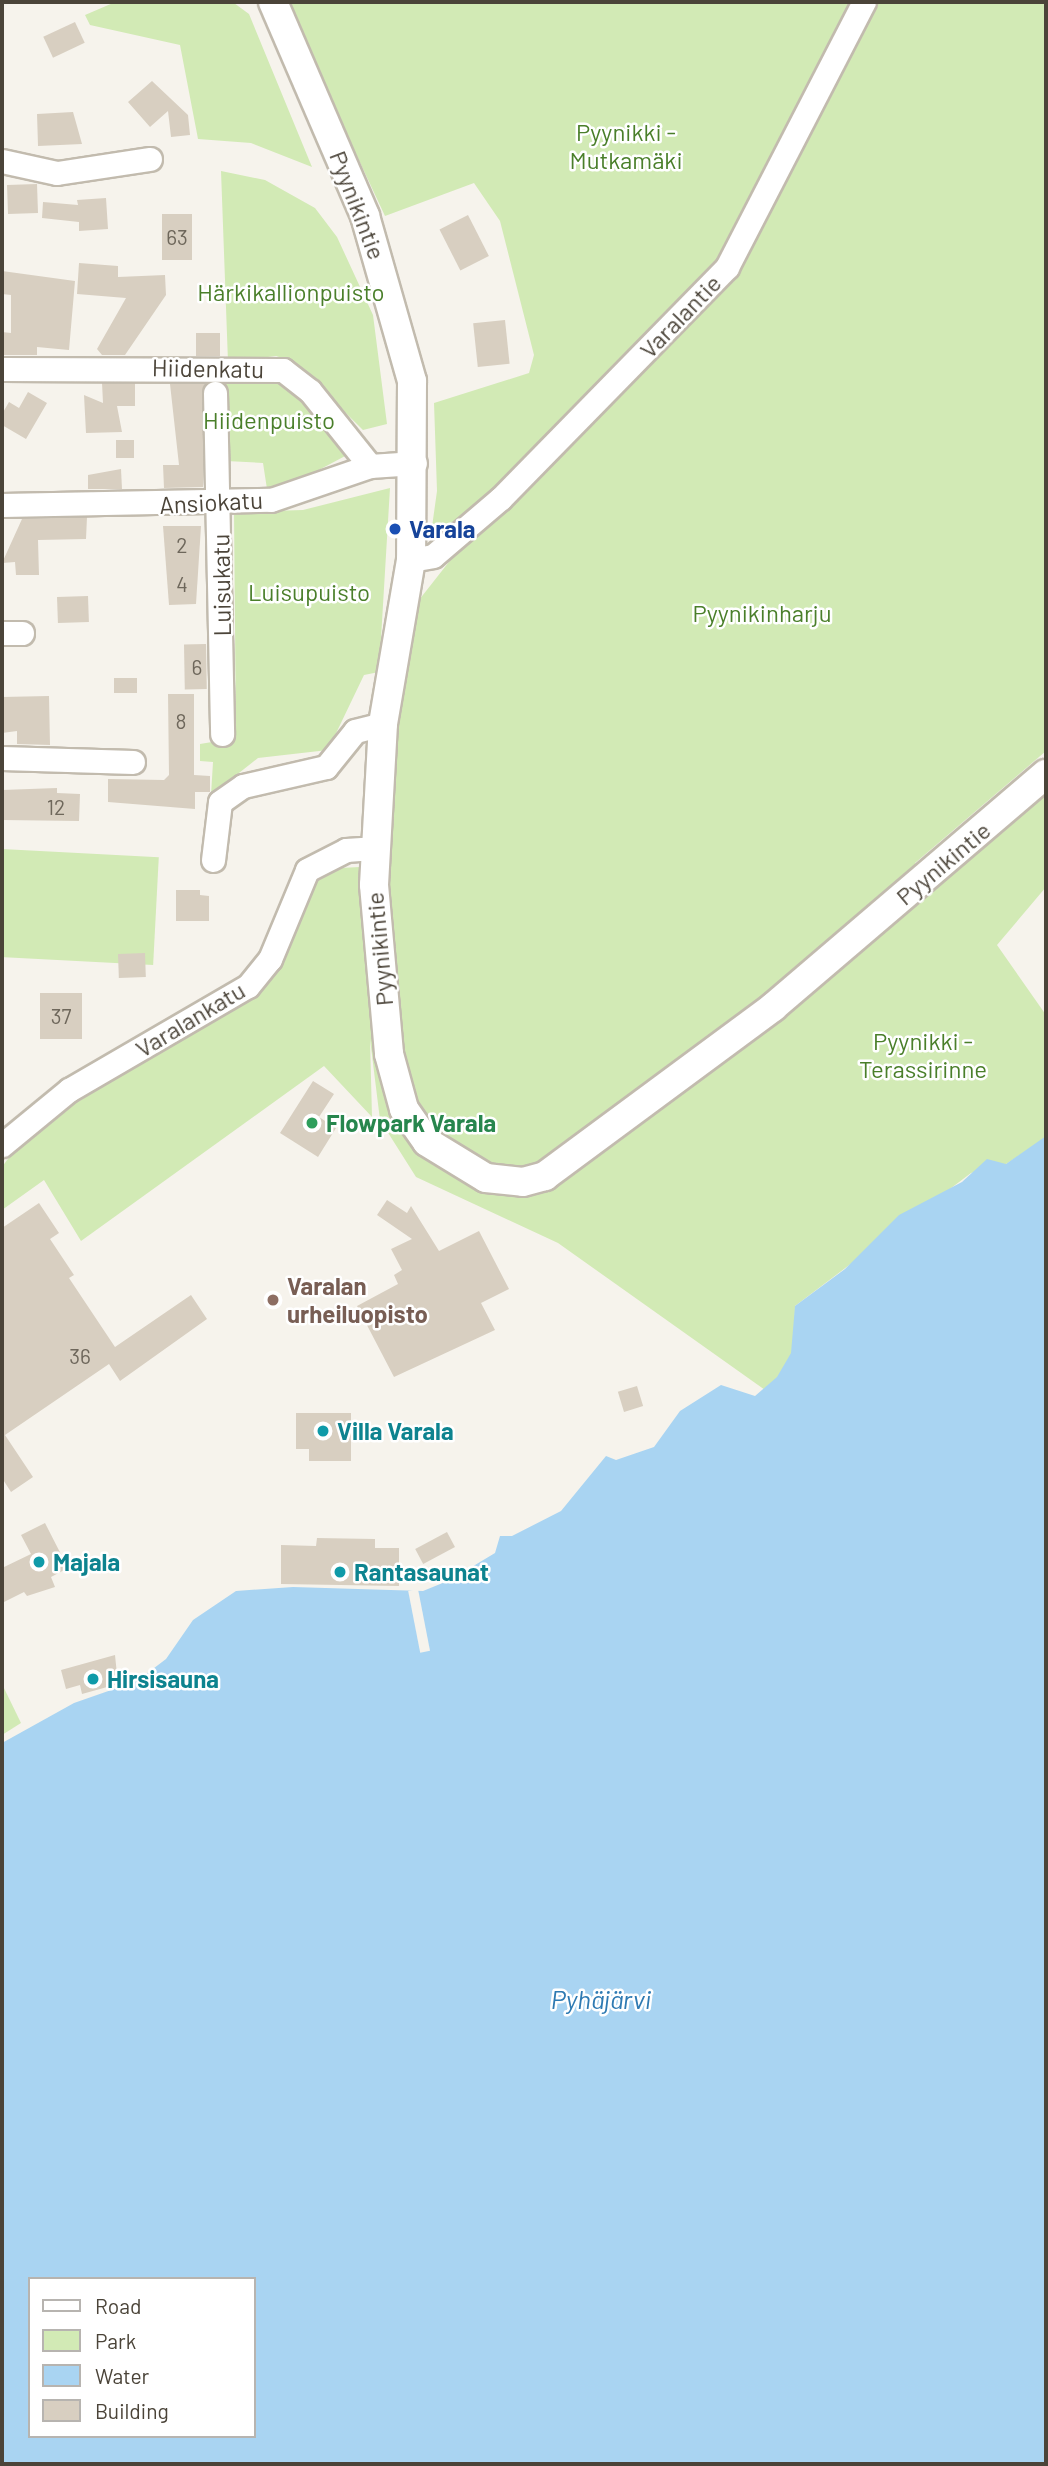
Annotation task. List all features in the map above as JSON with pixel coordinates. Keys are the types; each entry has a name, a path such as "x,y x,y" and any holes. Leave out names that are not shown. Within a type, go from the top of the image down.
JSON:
{"street":[{"name":"Pyynikintie","path":"273,2 383,269 412,381 415,463 411,560 383,724 373,848 389,1054 404,1109 427,1142 461,1167 493,1180 523,1182 572,1160 773,1007 1046,774"},
{"name":"Varalantie","path":"411,560 433,556 501,498 727,267 864,2"},
{"path":"2,161 57,173 150,159"},
{"name":"Hiidenkatu","path":"2,369 283,370 310,391 370,466"},
{"name":"Luisukatu","path":"215,394 220,503 222,734"},
{"name":"Ansiokatu","path":"2,505 271,500 370,466 415,463"},
{"path":"213,860 220,803 243,786 297,778 326,766 355,731 383,724"},
{"path":"2,758 133,762"},
{"name":"Varalankatu","path":"2,1145 57,1097 248,986 270,959 307,870 346,850 373,848"}],"green space":[{"name":"Pyynikinharju","path":"285,2 1046,2 1046,751 915,863 935,888 1046,791 1046,887 997,945 1046,1015 1046,1138 1006,1164 971,1173 795,1306 794,1364 765,1390 558,1243 416,1177 380,1120 370,1039 372,1117 324,1066 81,1241 44,1180 2,1210 2,1167 15,1149 60,1113 266,984 282,957 306,889 322,874 340,868 360,867 370,1004 387,897 386,803 408,632 419,600 463,544 431,534 437,491 434,403 529,373 534,355 500,221 474,183 385,216"},
{"path":"113,3 234,3 249,14 312,167 251,143 198,139 180,45 90,25 85,15"},
{"name":"Härkikallionpuisto","path":"221,171 265,180 315,208 337,237 373,315 387,424 363,430 294,362 276,356 228,362"},
{"name":"Hiidenpuisto","path":"208,375 267,376 292,383 347,455 300,480 267,489 263,463 226,461 226,390 208,390"},
{"name":"Luisupuisto","path":"390,488 379,672 364,675 328,750 258,758 211,795 213,762 200,761 200,744 236,738 234,512 303,510"},
{"path":"2,849 159,857 153,965 2,957"},
{"path":"2,1684 21,1723 2,1735"}],"water":[{"name":"Pyhäjärvi","path":"1046,1136 1046,2464 2,2464 2,1743 74,1703 137,1681 166,1659 193,1620 236,1591 293,1587 423,1591 450,1580 495,1553 500,1536 512,1536 561,1511 606,1456 616,1460 654,1447 680,1411 721,1385 755,1396 777,1377 791,1353 795,1306 845,1269 899,1215 962,1182 987,1159 1006,1164"}],"pier":[{"path":"418,1589 430,1651 420,1653 408,1591"}],"building":[{"path":"75,22 85,43 53,58 43,37"},
{"path":"152,81 188,115 190,135 171,137 168,111 150,127 128,102"},
{"path":"73,112 82,144 38,146 37,114"},
{"path":"37,184 38,213 8,214 7,185"},
{"path":"106,198 108,229 79,231 79,222 42,218 43,202 78,205 77,200"},
{"path":"162,214 192,214 192,260 162,260"},
{"path":"468,215 489,256 460,271 439,230"},
{"path":"79,263 118,266 118,277 165,275 166,295 125,355 102,355 97,349 126,298 77,294"},
{"path":"2,271 75,281 69,350 37,347 37,355 2,355 2,332 11,333 11,295 2,294"},
{"path":"505,320 510,364 478,367 473,323"},
{"path":"196,333 220,333 220,356 196,356"},
{"path":"102,383 135,383 135,406 117,406 122,432 86,433 84,395 103,403"},
{"path":"170,384 205,384 203,487 164,488 163,465 179,465"},
{"path":"28,392 47,403 26,439 2,425 2,414 9,402 19,408"},
{"path":"116,440 134,440 134,458 116,458"},
{"path":"121,469 122,489 88,489 88,475"},
{"path":"87,517 86,539 38,540 39,575 16,575 15,562 2,563 22,519"},
{"path":"163,526 201,526 196,604 169,605"},
{"path":"88,596 89,622 58,623 57,597"},
{"path":"184,644 206,644 207,689 185,689"},
{"path":"114,678 137,678 137,693 114,693"},
{"path":"168,694 194,694 194,775 210,776 210,792 195,792 195,809 108,802 108,779 164,780 169,775"},
{"path":"49,696 50,745 17,744 17,731 2,733 2,697"},
{"path":"57,788 57,793 80,794 79,821 2,820 2,790"},
{"path":"176,890 200,890 200,895 209,896 209,921 176,921"},
{"path":"145,953 146,977 119,978 118,954"},
{"path":"40,993 82,993 82,1039 40,1039"},
{"path":"313,1081 334,1094 319,1117 336,1128 318,1157 280,1133"},
{"path":"387,1200 407,1213 411,1206 439,1251 479,1231 509,1289 481,1303 495,1330 394,1377 357,1306 398,1284 394,1275 402,1270 391,1249 412,1239 377,1215"},
{"path":"39,1203 59,1233 50,1239 74,1275 69,1278 115,1347 191,1295 207,1319 120,1381 109,1364 5,1435 33,1477 11,1492 2,1478 2,1228"},
{"path":"637,1386 643,1406 624,1412 618,1392"},
{"name":"Villa Varala","path":"296,1413 351,1413 351,1461 309,1461 309,1449 296,1449"},
{"name":"Majala","path":"45,1523 68,1568 51,1577 55,1587 27,1596 24,1592 2,1603 2,1568 31,1554 21,1535"},
{"path":"447,1532 455,1547 423,1564 415,1549"},
{"name":"Rantasaunat","path":"317,1538 375,1539 375,1548 399,1548 399,1586 281,1584 281,1545 316,1546"},
{"name":"Hirsisauna","path":"115,1655 118,1684 82,1694 80,1685 66,1689 61,1670"}],"place":[{"name":"Varala","path":"395,529"},
{"name":"Flowpark Varala","path":"312,1123"},
{"name":"Varalan urheiluopisto","path":"273,1300"},
{"name":"Villa Varala","path":"323,1431"},
{"name":"Majala","path":"39,1562"},
{"name":"Rantasaunat","path":"340,1572"},
{"name":"Hirsisauna","path":"93,1679"}],"park label":[{"name":"Pyynikki - Mutkamäki","path":"626,146"},
{"name":"Pyynikki - Terassirinne","path":"923,1055"}]}
